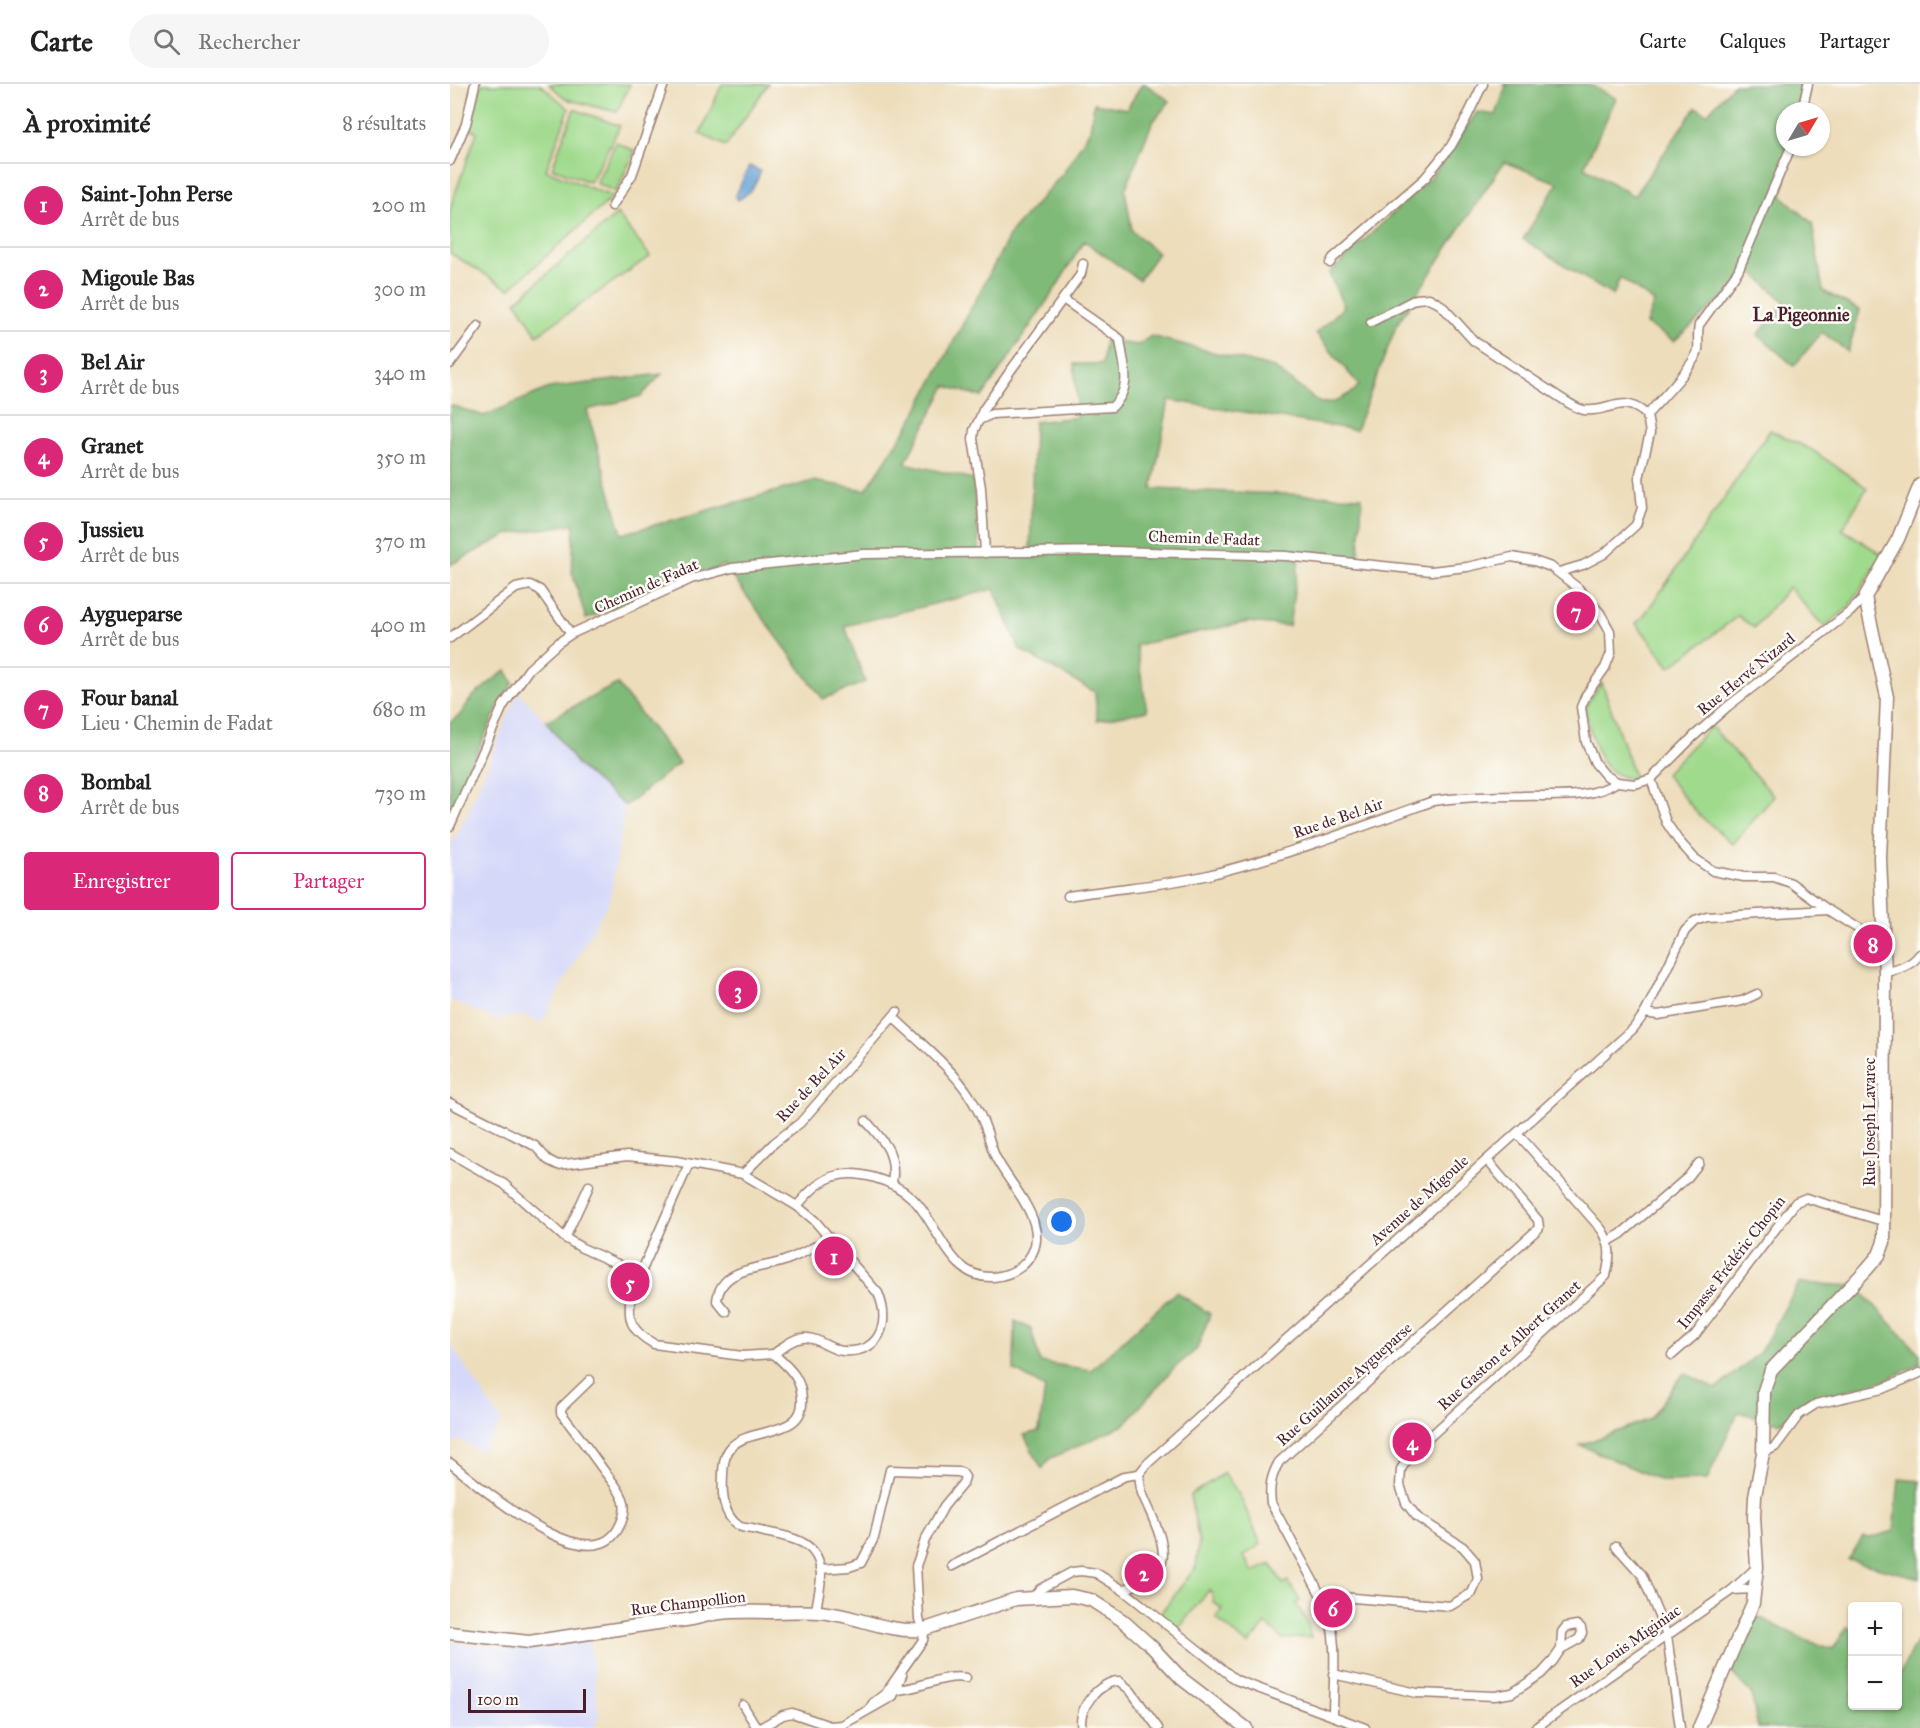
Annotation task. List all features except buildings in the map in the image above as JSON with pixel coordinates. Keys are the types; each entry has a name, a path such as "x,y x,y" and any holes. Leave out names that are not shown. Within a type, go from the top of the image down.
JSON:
{"street":[{"path":"450,161 466,124 475,84"},
{"path":"612,206 632,174 664,84"},
{"path":"1330,264 1333,258 1425,178 1451,146 1483,84"},
{"path":"1804,102 1808,84"},
{"path":"1647,415 1692,362 1698,349 1699,326 1738,271 1787,156"},
{"path":"985,554 981,488 973,439 974,430 989,402 1081,274 1083,264"},
{"path":"1371,322 1416,299 1429,298 1441,305 1474,340 1566,402 1583,410 1602,409 1624,403 1637,406 1647,415 1650,433 1639,478 1642,508 1636,525 1604,554 1583,565 1559,572"},
{"path":"979,420 992,414 1112,407 1121,398 1126,386 1120,339 1063,299"},
{"path":"450,364 478,326"},
{"path":"1865,597 1898,539 1920,485"},
{"name":"Chemin de Fadat","path":"450,826 503,706 529,669 571,634 691,579 732,568 864,554 985,554 1113,550 1274,556 1431,571 1467,567 1512,557 1534,561 1559,572 1589,599 1600,612 1610,631 1611,653 1605,668 1586,695 1581,707 1586,742 1595,763 1605,775 1617,782"},
{"path":"450,638 516,588 530,585 540,590 571,634"},
{"name":"Rue Hervé Nizard","path":"1651,779 1727,707 1850,612 1865,597"},
{"name":"Rue Joseph Lavarec","path":"1699,1728 1753,1603 1757,1567 1755,1496 1763,1453 1764,1391 1771,1370 1879,1255 1884,1242 1886,1222 1885,973 1880,849 1887,697 1865,597"},
{"path":"1617,782 1635,784 1651,779 1666,822 1694,858 1713,871 1744,877 1774,878 1791,883 1828,910 1876,940 1884,942"},
{"name":"Rue de Bel Air","path":"1068,896 1153,886 1208,875 1267,859 1433,801 1461,797 1582,795 1607,788 1617,782"},
{"path":"1800,889 1803,894 1804,910"},
{"name":"Avenue de Migoule","path":"1139,1474 1148,1463 1633,1029 1644,1013 1685,932 1695,921 1707,917 1828,910"},
{"path":"1885,973 1906,967 1920,954"},
{"path":"1644,1013 1658,1015 1742,1001 1757,994"},
{"name":"Rue de Bel Air","path":"743,1174 774,1143 800,1123 895,1015 969,1094 987,1131 996,1159 1029,1208 1035,1230 1035,1244 1029,1260 1005,1276 988,1277 968,1270 948,1253 926,1215 912,1198 892,1184"},
{"path":"450,1103 535,1146 548,1160 558,1165 627,1156 676,1161 743,1174 797,1206 814,1220 878,1293 884,1308 884,1321 880,1334 870,1345 856,1351 840,1351 804,1338 789,1342 774,1354 742,1356 654,1344 641,1337 632,1325 628,1313 631,1295 689,1164"},
{"path":"797,1206 817,1184 833,1176 850,1174 892,1184 894,1162 889,1148 866,1121"},
{"path":"1517,1133 1609,1240 1621,1234 1688,1177 1699,1163"},
{"path":"450,1153 504,1184 565,1238 640,1274"},
{"name":"Rue Guillaume Aygueparse","path":"1333,1716 1333,1628 1324,1602 1271,1503 1269,1489 1273,1474 1279,1462 1539,1228 1538,1220 1487,1160"},
{"path":"565,1238 590,1186"},
{"name":"Impasse Frédéric Chopin","path":"1672,1355 1695,1335 1796,1202 1806,1198 1886,1222"},
{"path":"726,1312 717,1301 718,1292 731,1277 747,1268 782,1262 830,1238"},
{"name":"Rue Gaston et Albert Granet","path":"1324,1602 1341,1597 1450,1606 1473,1593 1478,1579 1475,1561 1464,1547 1417,1518 1406,1503 1400,1485 1401,1469 1411,1454 1602,1281 1606,1276 1610,1257 1609,1240"},
{"path":"774,1354 790,1370 801,1386 803,1408 795,1419 782,1428 744,1438 731,1447 723,1464 724,1501 726,1509 738,1526 800,1540 811,1549 819,1562 821,1575 816,1612"},
{"path":"1763,1453 1775,1447 1799,1415 1816,1404 1882,1389 1920,1373"},
{"path":"450,1463 533,1525 584,1546 601,1544 615,1534 624,1519 624,1500 561,1413 561,1408 590,1380"},
{"path":"743,1705 758,1728 783,1715 792,1713 837,1726 887,1700 923,1640 919,1619 916,1566 925,1540 965,1477 962,1473 890,1470 874,1538 861,1563 849,1567 820,1569"},
{"path":"952,1566 1125,1476 1139,1474 1142,1490 1162,1546 1163,1560 1157,1571 1150,1577 1123,1590"},
{"path":"1616,1546 1641,1575 1666,1636 1680,1728"},
{"name":"Rue Louis Miginiac","path":"1535,1728 1732,1590 1757,1567"},
{"path":"1033,1597 1040,1588 1076,1571 1096,1573 1123,1590 1236,1680 1365,1728"},
{"path":"1732,1590 1755,1589"},
{"name":"Rue Champollion","path":"450,1633 529,1642 671,1621 683,1622 723,1612 835,1613 886,1628 905,1631 922,1629 998,1604 1033,1597 1082,1597 1107,1609 1151,1646 1182,1679 1246,1728"},
{"path":"1333,1674 1417,1693 1495,1696 1512,1693 1524,1687 1541,1674 1561,1649"},
{"path":"892,1690 907,1690 953,1676 966,1678"},
{"path":"1083,1728 1080,1721 1081,1714 1091,1698 1107,1683 1119,1681 1130,1690 1158,1728"}],"shaded area":[{"path":"518,692 546,721 578,766 625,806 610,899 541,1023 524,1015 497,1020 450,1000 450,847 466,817"},
{"path":"450,1343 502,1422 480,1451 458,1439 450,1448"},
{"path":"590,1640 599,1717 594,1728 450,1728 450,1641 509,1649 557,1646"}],"green space":[{"path":"482,84 540,84 569,109 546,170 613,197 509,289 450,253 450,208 477,132 469,128"},
{"path":"549,84 630,84 617,112 566,99"},
{"path":"722,84 768,84 726,146 700,134"},
{"path":"1142,84 1170,101 1152,123 1125,190 1132,231 1158,253 1139,280 1084,241 1057,286 982,397 946,386 905,463 973,479 980,557 1030,555 1034,422 1078,417 1074,364 1102,364 1105,340 1138,345 1151,336 1274,368 1320,403 1335,402 1354,391 1359,385 1316,333 1344,307 1329,274 1432,176 1477,112 1496,115 1506,86 1504,84 1588,84 1616,98 1584,167 1634,196 1696,107 1707,114 1734,84 1803,84 1800,102 1776,102 1776,156 1790,156 1782,196 1812,223 1823,291 1860,310 1848,352 1822,332 1794,366 1758,335 1785,302 1752,272 1674,341 1646,324 1654,302 1620,278 1613,296 1523,239 1558,183 1504,162 1397,324 1356,430 1169,400 1152,489 1362,497 1359,556 1300,552 1289,626 1248,622 1136,645 1147,711 1097,720 1095,692 1020,650 994,589 845,626 865,682 823,699 724,565 586,619 572,572 574,524 509,534 450,565 450,405 484,416 549,388 662,374 641,396 587,410 622,534 813,481 866,490 911,422 1012,231 1064,172 1090,130 1094,103 1127,109"},
{"path":"574,109 620,126 590,182 552,168"},
{"path":"616,142 635,151 616,192 596,183"},
{"path":"617,214 650,256 537,335 516,301"},
{"path":"1770,430 1812,450 1867,488 1842,529 1883,555 1848,608 1824,627 1789,587 1754,628 1738,616 1670,667 1636,623 1666,584"},
{"path":"506,670 513,683 501,701 450,810 450,722 460,715 472,697"},
{"path":"1602,683 1635,779 1610,771 1601,760 1595,745 1586,707"},
{"path":"617,684 679,763 625,806 578,766 546,721"},
{"path":"1711,726 1774,796 1733,844 1697,813 1665,774"},
{"path":"1799,1283 1856,1286 1920,1354 1920,1364 1886,1380 1813,1400 1779,1423 1738,1412 1707,1480 1662,1481 1580,1445 1650,1419 1684,1373 1716,1389 1760,1352"},
{"path":"1176,1292 1210,1314 1197,1349 1173,1369 1124,1425 1049,1459 1042,1469 1024,1435 1039,1431 1045,1388 1014,1370 1015,1321 1031,1329 1040,1362 1091,1370"},
{"path":"1224,1473 1239,1494 1261,1544 1244,1556 1253,1572 1271,1564 1283,1584 1288,1581 1300,1601 1296,1604 1307,1621 1311,1637 1283,1639 1266,1624 1248,1645 1216,1618 1222,1609 1213,1602 1213,1596 1209,1590 1178,1629 1159,1615 1196,1567 1199,1541 1190,1495"},
{"path":"1899,1479 1920,1481 1920,1578 1848,1560 1863,1537 1870,1538 1894,1531"},
{"path":"1754,1615 1808,1641 1833,1649 1848,1627 1848,1710 1902,1710 1902,1670 1916,1642 1920,1644 1920,1728 1758,1728 1751,1693 1730,1671"}],"water":[{"path":"749,166 760,171 759,175 752,188 738,200 735,197"}],"place":[{"name":"Four banal","path":"1576,611"},
{"name":"Bombal","path":"1873,944"},
{"name":"Bel Air","path":"738,990"},
{"name":"Saint-John Perse","path":"834,1256"},
{"name":"Jussieu","path":"630,1282"},
{"name":"Granet","path":"1412,1442"},
{"name":"Migoule Bas","path":"1144,1573"},
{"name":"Aygueparse","path":"1333,1608"}],"district":[{"name":"La Pigeonnie","path":"1801,315"}]}
